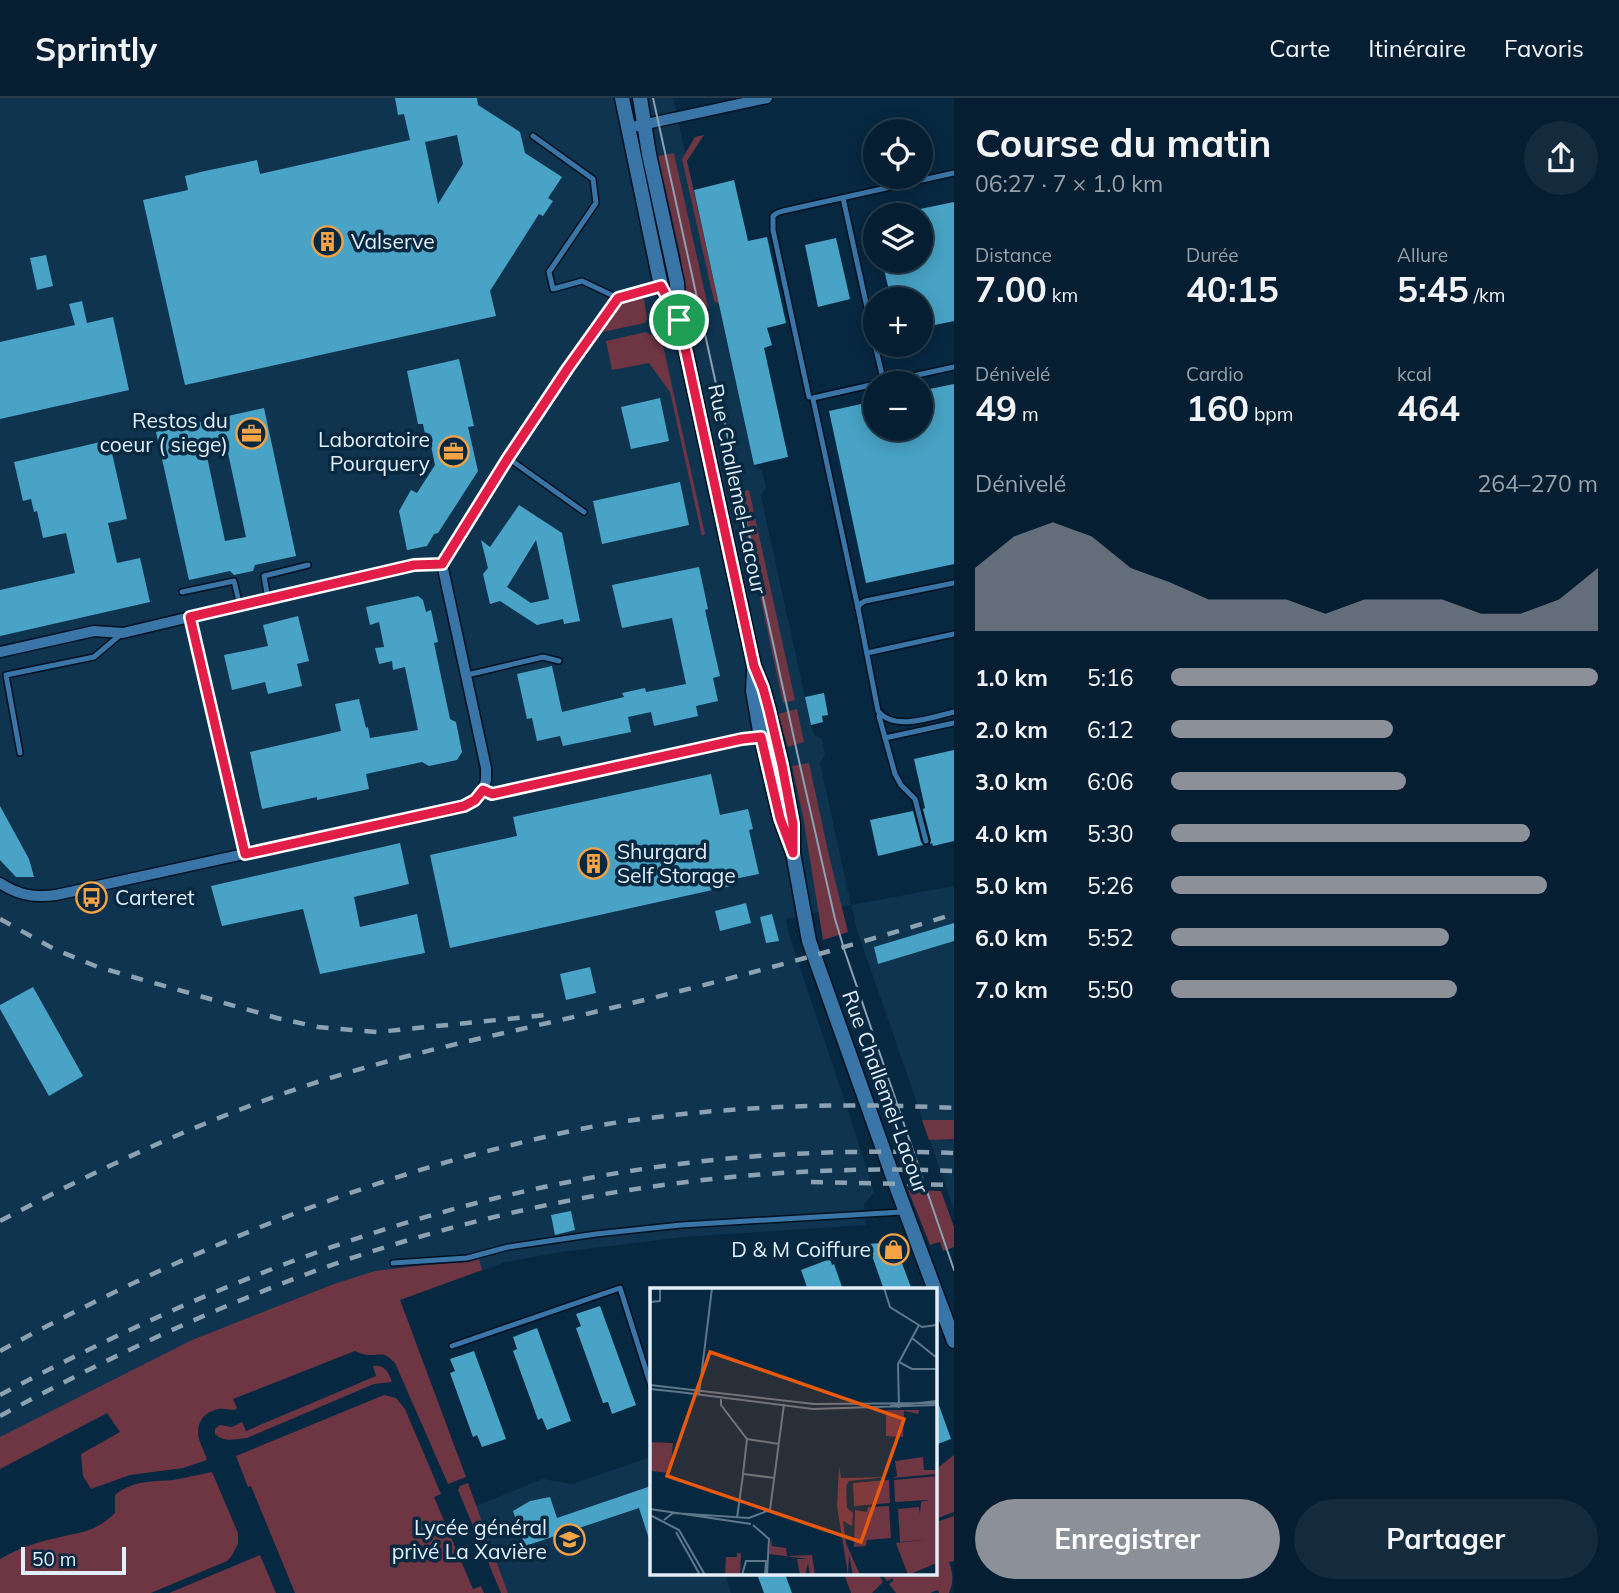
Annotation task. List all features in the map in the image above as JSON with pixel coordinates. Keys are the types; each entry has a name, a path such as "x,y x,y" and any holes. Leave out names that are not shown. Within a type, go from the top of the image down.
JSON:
{"street":[{"name":"Rue Challemel-Lacour","path":"622,98 661,286 679,320"},
{"name":"Rue Challemel-Lacour","path":"640,98 643,124 677,283 679,320 754,666 753,691 793,824 793,853 809,941 906,1212 930,1288"},
{"path":"628,127 767,98"},
{"path":"0,883 19,894 55,895 464,806 475,800 483,790 486,768 442,564 508,458 618,298 661,286"},
{"path":"0,652 94,631 123,633 414,565 442,564"},
{"path":"190,617 245,854"},
{"path":"483,790 492,794 501,793 742,739 768,737"},
{"name":"Rue Challemel-Lacour","path":"940,1319 954,1341"}],"lane":[{"path":"533,136 593,179 596,203 549,272 554,289 582,281 618,298"},
{"path":"926,841 918,805 913,795 898,780 878,711 858,608 773,230 773,216 783,211 954,173"},
{"path":"843,198 863,289"},
{"path":"933,372 954,367"},
{"path":"812,398 863,387"},
{"path":"508,458 584,512"},
{"path":"268,599 264,576 308,565"},
{"path":"181,592 234,581 240,606"},
{"path":"858,608 865,601 954,583"},
{"path":"20,752 6,675 94,657 123,633"},
{"path":"867,653 954,634"},
{"path":"466,676 543,657 559,661"},
{"path":"878,711 883,717 897,722 954,712"},
{"path":"885,738 954,723"},
{"path":"393,1263 467,1258 508,1247 681,1225 906,1212"},
{"path":"453,1346 620,1288 650,1383"}],"shaded area":[{"path":"0,98 673,98 753,462 762,471 766,487 761,496 811,725 814,735 822,739 825,755 820,763 851,905 786,919 874,1192 864,1205 866,1225 683,1237 561,1252 506,1262 170,1381 0,1469"},
{"path":"704,135 687,161 719,304 714,301 682,159 695,137"},
{"path":"674,153 708,307 688,311 680,253 658,156"},
{"path":"631,299 644,299 647,319 645,323 598,333 616,309"},
{"path":"646,332 662,341 705,534 702,536 670,392 649,363 612,370 606,341"},
{"path":"749,490 795,700 783,703 738,493"},
{"path":"797,709 804,742 788,747 778,714"},
{"path":"809,763 848,932 823,940 792,766"},
{"path":"954,886 954,1210 857,930 851,905"},
{"path":"922,1120 954,1120 954,1139 929,1140"},
{"path":"908,1190 941,1191 954,1227 954,1247 943,1251 940,1242 930,1245"},
{"path":"479,1259 482,1270 400,1300 466,1477 448,1484 395,1363 384,1355 366,1355 355,1351 233,1399 237,1408 235,1410 220,1409 208,1413 201,1420 198,1429 207,1460 183,1468 130,1475 91,1489 83,1476 81,1454 120,1432 107,1413 0,1469 0,1437 192,1340 334,1284 375,1271"},
{"path":"373,1366 386,1370 392,1382 374,1384 247,1438 226,1439 215,1434 215,1429 220,1425 232,1427 242,1422 246,1431 376,1376"},
{"path":"384,1395 396,1398 405,1409 441,1494 434,1497 473,1589 481,1586 484,1593 295,1593 236,1456"},
{"path":"954,1455 954,1512 938,1518 939,1521 954,1516 954,1561 949,1562 952,1585 949,1593 939,1593 938,1590 930,1593 896,1593 889,1584 893,1578 887,1581 883,1576 936,1576 936,1472"},
{"name":"Lycée général privé La Xavière","path":"650,1457 650,1576 726,1576 731,1593 508,1593 476,1506 543,1479 572,1484"},
{"path":"212,1472 238,1533 238,1544 227,1561 151,1593 0,1593 0,1559 34,1544 101,1524 115,1513 115,1495 130,1486"},
{"path":"468,1483 508,1593 501,1593 458,1490 460,1486"},
{"path":"260,1555 276,1593 169,1593"},
{"path":"845,1576 879,1576 883,1582 872,1593 851,1593"}],"building":[{"name":"Valserve","path":"395,98 477,98 478,105 520,132 525,153 562,177 548,198 553,201 543,216 539,214 490,291 496,316 185,385 143,200 188,190 185,176 205,171 257,160 260,174 410,140 404,114 398,115","holes":["457,135 463,164 438,204 425,142"]},
{"path":"734,180 748,241 767,237 786,323 767,328 772,345 764,348 788,457 754,465 694,190"},
{"path":"954,202 954,321 933,325 933,287 888,287 885,273 933,273 933,206"},
{"path":"836,238 850,299 818,307 805,245"},
{"path":"46,255 53,286 37,290 30,258"},
{"path":"82,301 87,323 113,317 129,390 0,419 0,342 75,325 69,304"},
{"name":"Laboratoire Pourquery","path":"459,359 474,426 468,427 478,471 427,546 407,550 399,511 411,490 417,493 435,465 429,436 425,434 423,424 418,424 407,371"},
{"path":"954,384 954,564 866,583 829,411 863,404 863,441 933,441 933,388"},
{"path":"660,398 669,441 631,449 621,407"},
{"path":"264,408 296,556 255,565 253,571 234,575 230,571 189,580 156,432","holes":["227,448 246,537 225,541 206,452"]},
{"path":"109,440 127,519 108,523 117,563 140,558 150,602 0,636 0,590 75,573 66,533 43,538 37,511 34,512 31,499 23,501 14,462"},
{"path":"680,482 689,525 602,544 593,501"},
{"path":"519,505 562,533 580,621 564,624 563,619 537,625 500,601 490,604 483,574 488,568 481,540 490,547","holes":["536,540 549,599 531,603 507,587"]},
{"path":"699,567 708,609 705,610 720,676 713,678 718,701 696,706 698,716 654,726 651,712 628,717 631,732 563,746 560,736 537,741 532,718 527,719 517,674 552,666 562,712 624,697 622,693 645,688 646,692 686,684 672,618 622,628 612,585"},
{"path":"418,596 423,600 426,612 431,610 438,642 434,643 450,719 456,722 462,752 457,760 429,766 422,762 366,774 369,789 262,809 250,752 341,731 335,704 359,699 370,738 418,730 405,667 393,670 392,661 379,664 375,648 384,647 379,622 370,625 366,607"},
{"path":"298,616 309,661 297,664 302,686 268,694 265,682 232,690 224,655 268,646 263,625"},
{"path":"824,693 828,715 822,716 823,722 811,725 805,697"},
{"path":"954,750 954,841 933,846 930,844 914,759"},
{"name":"Shurgard Self Storage","path":"711,774 720,815 748,809 753,829 749,830 759,874 734,879 735,885 450,948 430,855 517,836 513,817"},
{"path":"0,806 29,859 34,877 16,877 0,860"},
{"path":"913,811 923,845 878,856 870,820"},
{"path":"400,843 409,884 354,897 360,927 417,914 425,953 320,974 303,909 222,926 211,886"},
{"path":"746,903 751,923 720,931 715,911"},
{"path":"772,914 779,941 766,943 760,917"},
{"path":"954,923 954,941 878,964 874,947"},
{"path":"590,967 596,993 566,1000 560,974"},
{"path":"33,987 83,1076 49,1096 0,1009 0,1005"},
{"path":"571,1211 575,1230 555,1235 551,1215"},
{"path":"894,1242 911,1288 883,1288 868,1244"},
{"path":"830,1259 842,1287 807,1288 801,1270"},
{"path":"600,1306 636,1405 612,1414 608,1402 603,1403 576,1328 581,1326 576,1314"},
{"path":"537,1328 571,1421 547,1430 542,1418 538,1420 513,1351 517,1349 513,1337"},
{"path":"474,1351 506,1439 482,1447 477,1435 473,1437 450,1373 455,1371 450,1359"},
{"path":"936,1397 951,1439 936,1445"},
{"path":"650,1486 649,1539 639,1508 525,1546 513,1511 530,1501 550,1497 557,1518"},
{"path":"758,1576 786,1576 792,1593 764,1593"}],"tram line":[{"path":"653,98 835,919 954,1270"}],"railway":[{"path":"0,1221 171,1138 305,1086 414,1055 738,976 954,914"},
{"path":"0,919 54,949 98,967 277,1018 318,1027 377,1032 547,1015"},
{"path":"0,1351 172,1265 290,1215 410,1173 488,1151 601,1125 689,1113 866,1105 954,1108"},
{"path":"0,1395 81,1353 245,1280 414,1220 500,1197 589,1178 713,1160 816,1153 954,1153"},
{"path":"0,1416 79,1374 242,1300 326,1267 479,1221 557,1203 715,1179 795,1172 954,1171"},
{"path":"811,1182 954,1185"}],"place":[{"name":"Valserve","path":"328,242"},
{"name":"Restos du coeur ( siege)","path":"251,433"},
{"name":"Laboratoire Pourquery","path":"453,452"},
{"name":"Shurgard Self Storage","path":"594,864"},
{"name":"Carteret","path":"92,898"},
{"name":"D & M Coiffure","path":"894,1250"},
{"name":"Lycée général privé La Xavière","path":"570,1540"}],"route":[{"path":"661,286 679,320 754,666 763,688 782,765 793,824 793,853 780,818 761,737 492,794 483,790 475,800 464,806 245,854 190,617 414,565 442,564 508,458 618,298 661,286"}]}
